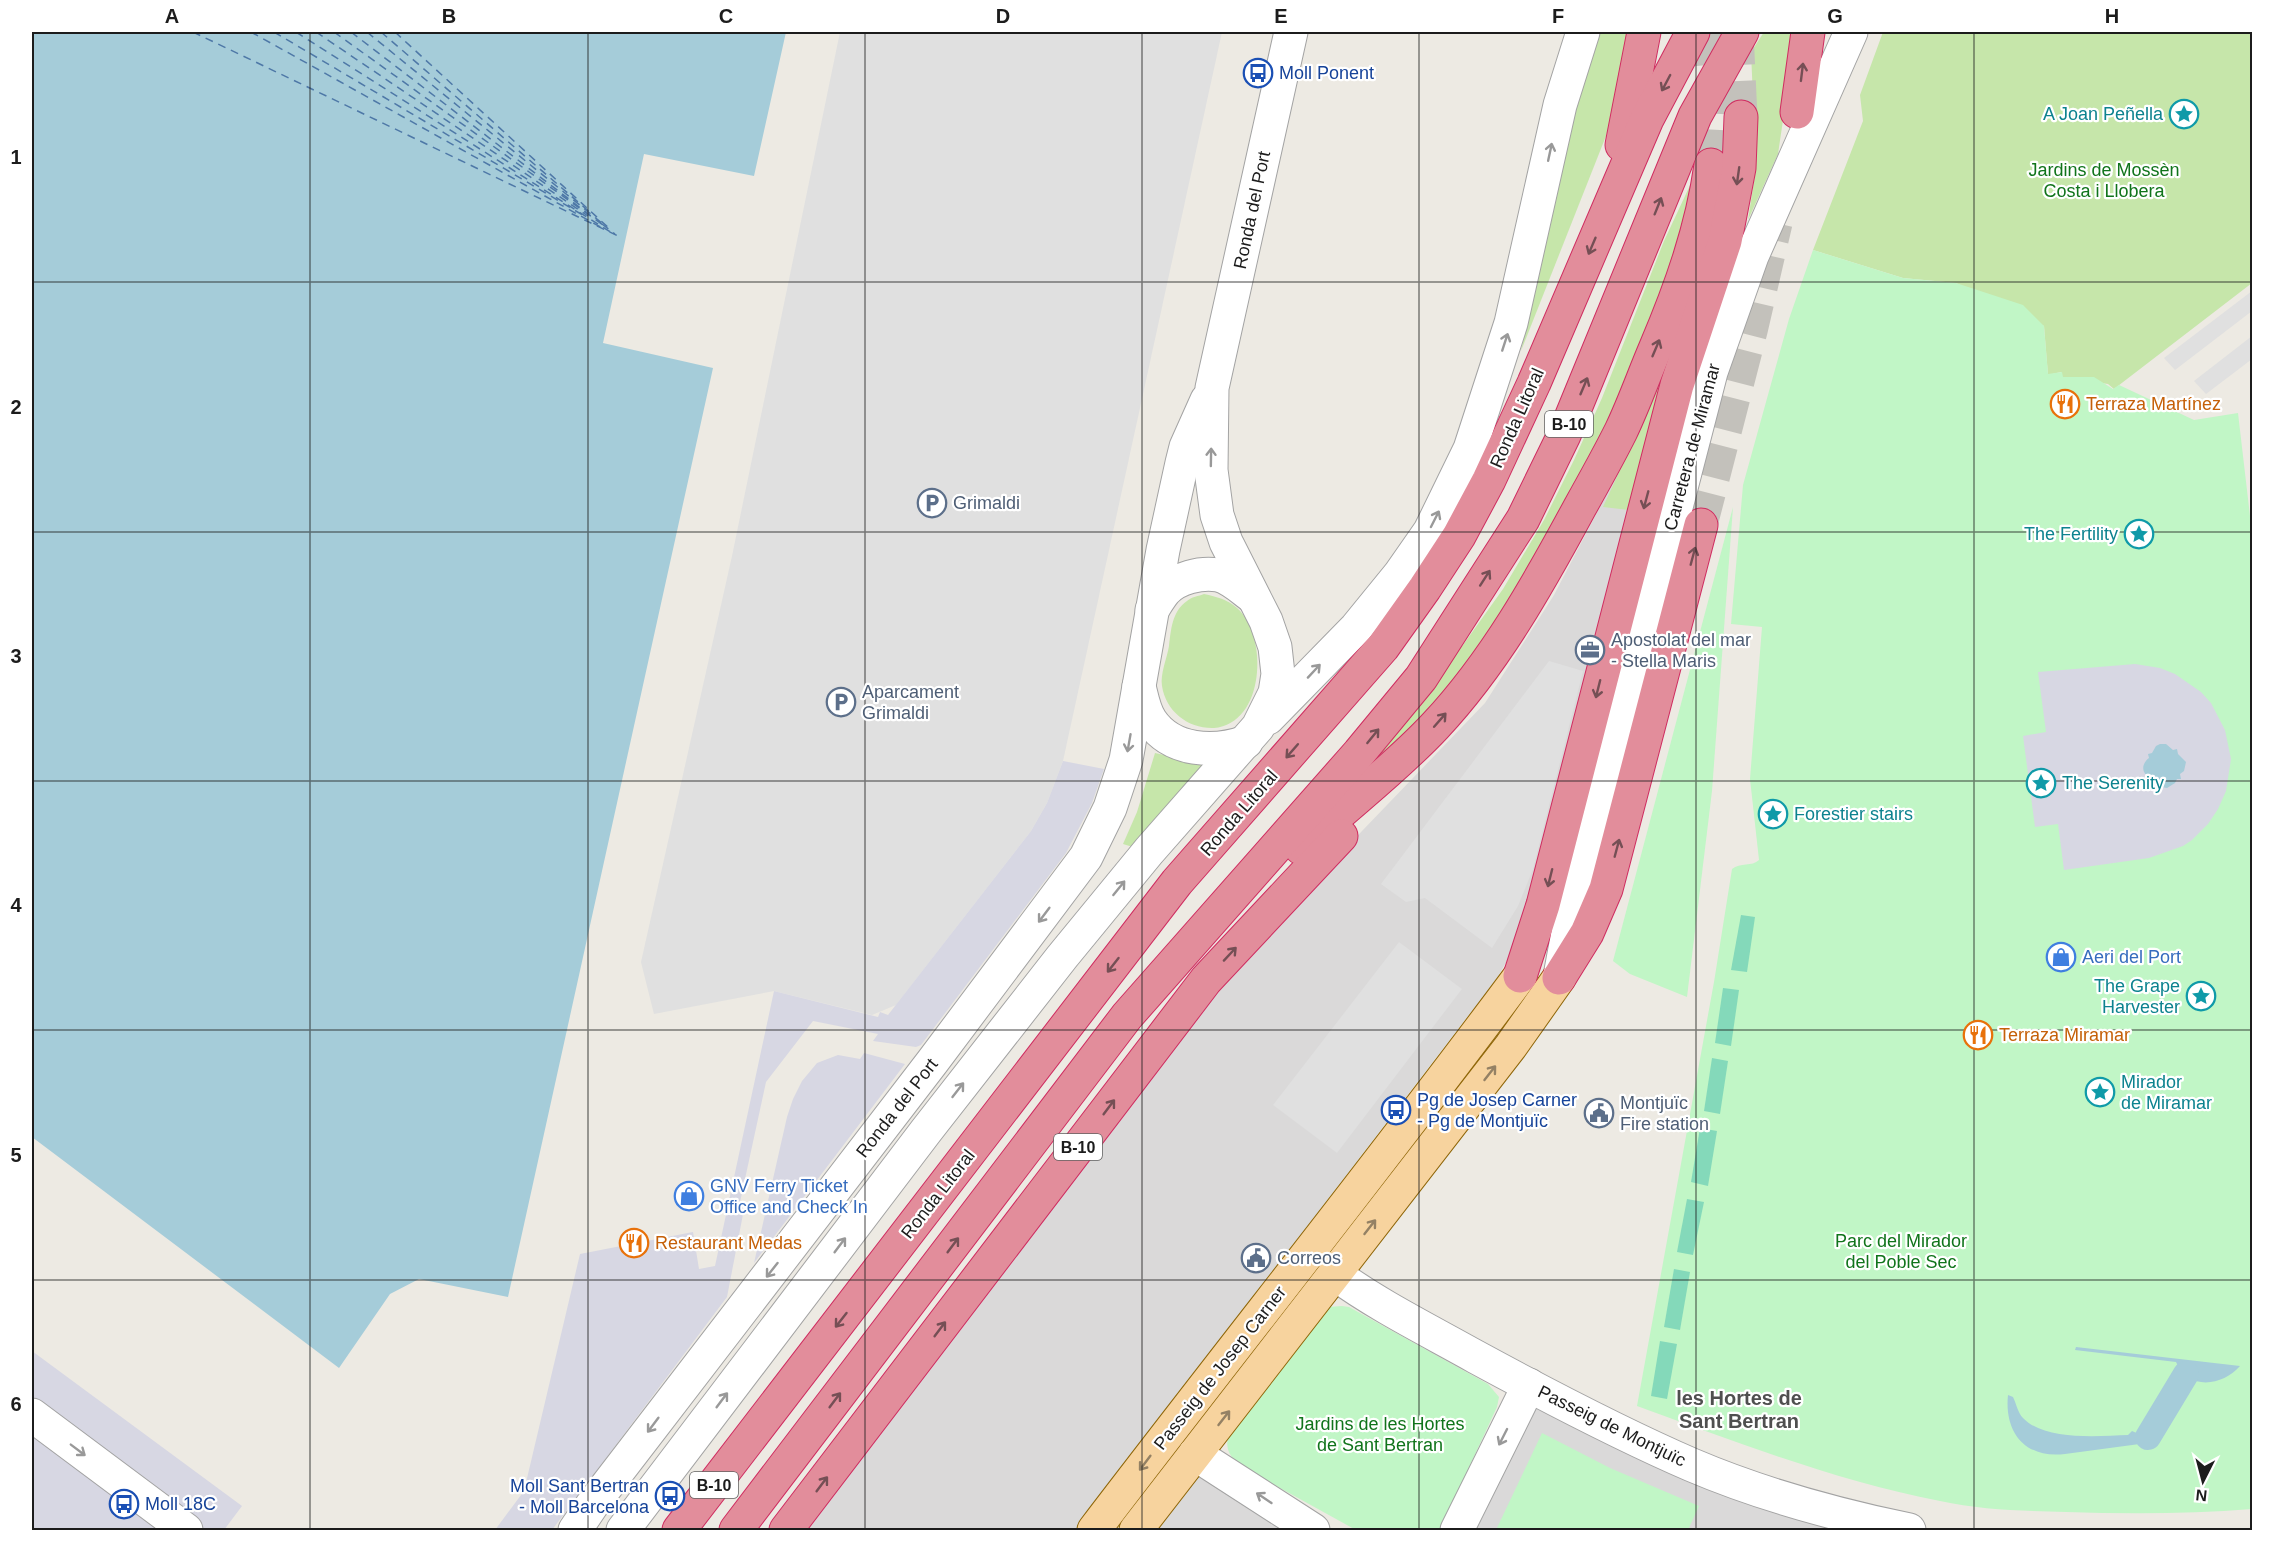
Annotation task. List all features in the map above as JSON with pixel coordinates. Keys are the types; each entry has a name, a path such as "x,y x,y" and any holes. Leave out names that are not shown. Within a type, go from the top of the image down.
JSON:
{"highway":[{"name":"B-10","path":"1615,192 1620,151 1644,32"},
{"name":"Ronda Litoral","path":"679,1530 1177,882 1383,647 1425,588 1459,536 1490,480 1647,118 1693,32"},
{"name":"B-10","path":"736,1530 1127,1016 1359,753 1421,678 1523,519 1564,435 1695,116 1742,32"},
{"path":"1797,112 1808,32"},
{"path":"1520,976 1543,905 1677,385 1725,241 1739,168 1741,117"},
{"name":"B-10","path":"1156,985 1335,816 1383,776 1436,725 1479,673 1524,607 1622,429 1675,302 1703,212 1711,165"},
{"path":"1559,978 1587,933 1606,889 1701,525"},
{"name":"B-10","path":"786,1530 1206,980 1354,821 1383,776"}],"main road":[{"name":"Passeig de Josep Carner","path":"1094,1530 1311,1252 1520,976"},
{"name":"Passeig de Josep Carner","path":"1136,1530 1511,1046 1559,978"},
{"path":"1311,1252 1335,1274"}],"street":[{"name":"Ronda del Port","path":"575,1530 933,1061 1086,857 1098,834 1118,788 1126,760 1162,550 1186,447 1212,388 1291,32"},
{"path":"1252,735 1356,628 1400,574 1430,531 1460,469 1477,429 1511,323 1560,105 1583,32"},
{"name":"Carretera de Miramar","path":"1559,978 1578,879 1711,372 1752,256 1851,32"},
{"name":"Ronda del Port","path":"623,1530 926,1131 1062,957 1149,851 1252,735 1275,693 1278,674 1275,647 1266,621 1226,542 1217,514 1211,470 1212,388"},
{"name":"Ronda del Port","path":"1162,550 1234,582 1254,599"},
{"name":"Ronda del Port","path":"1152,610 1174,584 1189,577 1216,575"},
{"name":"Ronda del Port","path":"1139,685 1151,721 1163,735 1176,742 1194,748 1213,749 1230,747 1252,735"},
{"name":"Carretera de Miramar","path":"1520,976 1578,879"},
{"name":"Passeig de Montjuïc","path":"1335,1274 1360,1292 1633,1439 1809,1519 1909,1530"},
{"path":"1457,1530 1530,1385"},
{"path":"32,1415 186,1530"},
{"path":"1196,1454 1313,1530"}],"shaded area":[{"name":"Grimaldi","path":"840,32 1222,32 1063,761 1047,803 1031,831 896,1005 872,1015 774,991 654,1014 641,962 732,556"},
{"path":"2252,291 2252,311 2175,370 2164,358"},
{"path":"2252,336 2252,359 2206,394 2194,381"},
{"path":"1673,351 1515,947 1497,978 1075,1530 800,1530 1216,983 1485,703 1554,595 1616,476"},
{"path":"1549,661 1583,671 1533,869 1518,906 1492,948 1425,898 1406,902 1381,884"},
{"path":"2135,664 2160,668 2175,674 2201,692 2211,703 2225,730 2231,759 2226,791 2208,824 2183,846 2149,858 2064,870 2058,824 2035,827 2023,736 2046,732 2038,672"},
{"path":"1063,761 1104,769 1092,803 1066,853 921,1045 916,1047 873,1041 878,1034 813,1021 766,1082 740,1202 745,1204 727,1297 552,1530 495,1530 524,1491 580,1254 693,1232 699,1269 715,1266 774,991 878,1017 880,1012 888,1015 1031,831 1047,803"},
{"path":"1399,942 1462,989 1337,1153 1273,1105"},
{"path":"864,1053 905,1064 754,1263 787,1117 802,1081 817,1063 838,1055 860,1059"},
{"path":"32,1351 242,1506 224,1530 206,1530 32,1400"},
{"path":"1529,1385 1633,1439 1909,1530 1457,1530"},
{"path":"32,1430 163,1530 32,1530"},
{"path":"1195,1454 1313,1530 1136,1530"}],"green space":[{"path":"1599,32 1629,32 1620,90 1606,136 1521,351 1577,103"},
{"path":"1764,32 1796,32 1778,154 1748,220 1756,168 1751,52"},
{"name":"Jardins de Mossèn Costa i Llobera","path":"1883,32 2252,32 2252,283 2114,389 2108,384 2062,377 2061,372 2048,375 2044,326 1956,283 1903,278 1813,250 1863,121 1860,95"},
{"path":"1699,166 1694,209 1608,435 1513,601 1452,686 1349,794 1384,739 1463,645 1503,589 1544,520 1602,398 1664,241"},
{"name":"Parc del Mirador del Poble Sec","path":"1813,250 1903,278 1956,283 2023,305 2044,326 2048,374 2062,372 2063,377 2094,377 2113,389 2119,385 2194,420 2238,413 2252,533 2252,1509 2183,1513 2113,1513 2019,1510 1956,1504 1901,1493 1825,1472 1637,1406 1714,982 1732,869 1759,860 1750,779 1762,627 1731,624 1743,485 1789,319"},
{"path":"1672,357 1629,510 1603,507"},
{"path":"1733,507 1712,791 1687,997 1630,974 1613,961"},
{"path":"1204,594 1226,600 1237,608 1247,621 1254,638 1257,657 1257,677 1252,696 1244,712 1231,723 1214,728 1196,726 1180,717 1168,704 1162,686 1175,615 1182,605"},
{"path":"1155,753 1209,765 1136,848 1123,844 1137,812"},
{"path":"1741,915 1755,917 1747,972 1731,970"},
{"path":"1723,988 1739,990 1731,1046 1715,1043"},
{"path":"1712,1058 1728,1061 1720,1114 1704,1111"},
{"path":"1700,1128 1717,1131 1708,1186 1691,1182"},
{"path":"1687,1199 1704,1202 1693,1255 1677,1252"},
{"path":"1674,1269 1690,1272 1680,1330 1664,1327"},
{"name":"Jardins de les Hortes de Sant Bertran","path":"1328,1307 1349,1307 1488,1384 1499,1397 1497,1407 1440,1530 1356,1530 1242,1467 1229,1452 1227,1444 1229,1434"},
{"path":"1660,1341 1677,1344 1667,1399 1651,1396"},
{"path":"1542,1433 1610,1468 1699,1506 1688,1530 1496,1530"}],"water":[{"path":"32,32 786,32 754,176 644,154 603,343 713,368 508,1297 419,1279 390,1294 339,1368 32,1137"},
{"path":"2160,744 2166,744 2173,750 2177,749 2178,754 2186,762 2184,771 2180,774 2181,779 2177,779 2167,788 2152,782 2143,769 2149,758 2148,754"},
{"path":"2076,1347 2240,1366 2225,1378 2206,1382 2197,1381 2181,1371 2176,1362 2075,1350"},
{"path":"2008,1395 2013,1397 2023,1418 2044,1430 2072,1436 2128,1435 2132,1431 2150,1439 2147,1443 2065,1454 2039,1452 2020,1441 2014,1432 2008,1409"}],"waterway":[{"path":"2148,1437 2186,1374"}],"ferry route":[{"path":"193,32 618,236"},
{"path":"251,32 604,229"},
{"path":"274,32 586,217"},
{"path":"296,32 612,233"},
{"path":"316,32 588,216"},
{"path":"334,32 603,225"},
{"path":"351,32 591,216"},
{"path":"367,32 603,224"},
{"path":"381,32 592,214"},
{"path":"395,32 611,230"},
{"path":"602,224 615,234"}],"tunnel":[{"path":"1707,32 1714,110 1711,165"},
{"path":"1737,32 1741,117"},
{"path":"1701,525 1776,223"}],"place":[{"name":"Moll Ponent","path":"1258,73"},
{"name":"A Joan Peñella","path":"2184,114"},
{"name":"Terraza Martínez","path":"2065,404"},
{"name":"Grimaldi","path":"932,503"},
{"name":"The Fertility","path":"2139,534"},
{"name":"Apostolat del mar - Stella Maris","path":"1590,650"},
{"name":"Aparcament Grimaldi","path":"841,702"},
{"name":"The Serenity","path":"2041,783"},
{"name":"Forestier stairs","path":"1773,814"},
{"name":"Aeri del Port","path":"2061,957"},
{"name":"The Grape Harvester","path":"2201,996"},
{"name":"Terraza Miramar","path":"1978,1035"},
{"name":"Mirador de Miramar","path":"2100,1092"},
{"name":"Pg de Josep Carner - Pg de Montjuïc","path":"1396,1110"},
{"name":"Montjuïc Fire station","path":"1599,1113"},
{"name":"GNV Ferry Ticket Office and Check In","path":"689,1196"},
{"name":"Restaurant Medas","path":"634,1243"},
{"name":"Correos","path":"1256,1258"},
{"name":"Moll Sant Bertran - Moll Barcelona","path":"670,1496"},
{"name":"Moll 18C","path":"124,1504"}],"district":[{"name":"les Hortes de Sant Bertran","path":"1739,1410"}]}
